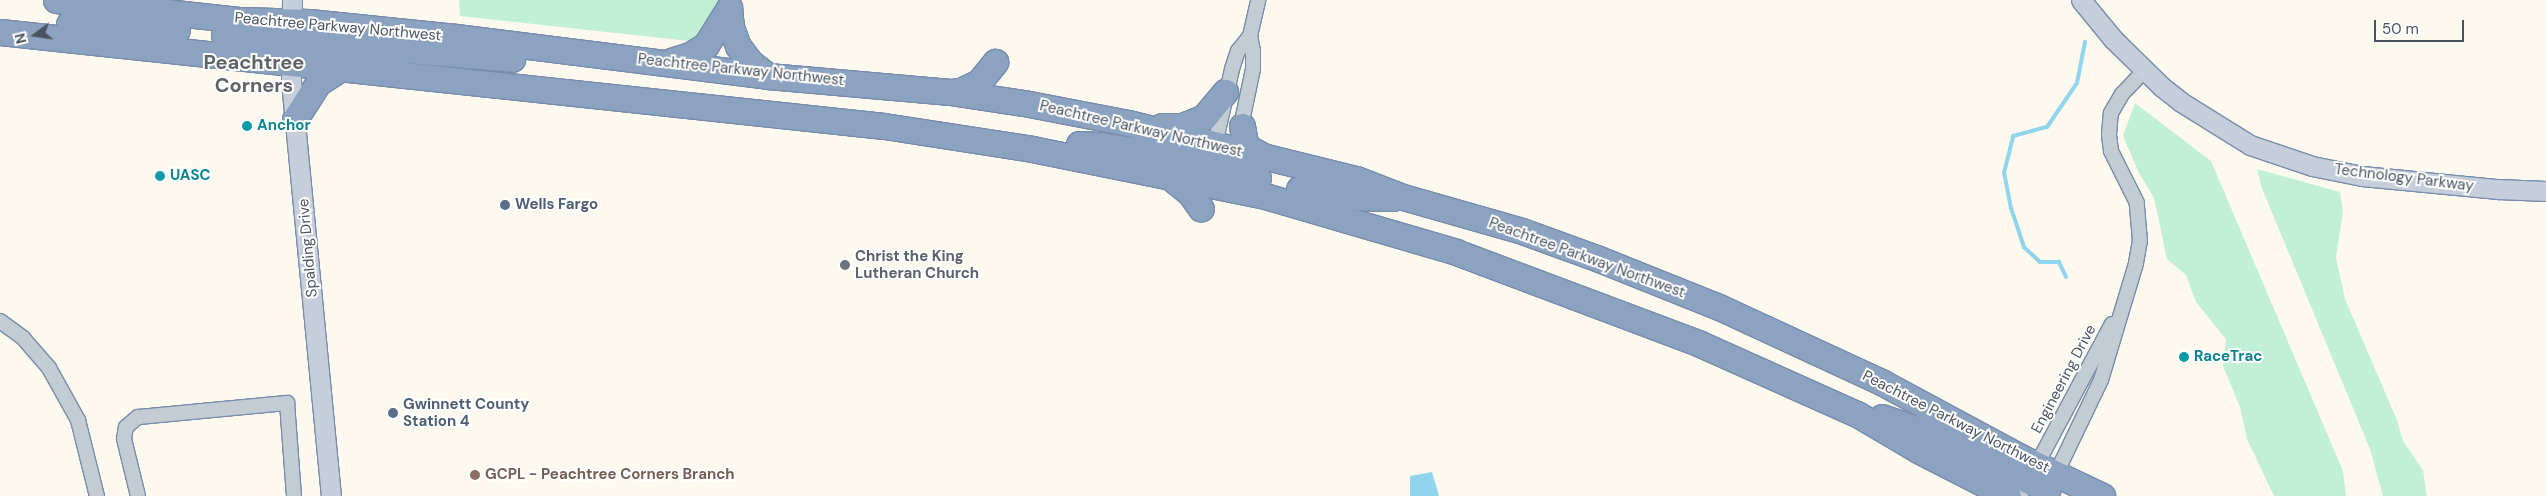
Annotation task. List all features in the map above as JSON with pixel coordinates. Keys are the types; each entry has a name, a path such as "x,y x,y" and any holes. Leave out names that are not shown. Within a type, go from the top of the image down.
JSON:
{"highway":[{"path":"241,20 258,9 266,0"},
{"name":"Peachtree Parkway Northwest","path":"67,1 241,20 292,34 341,68 811,118 1032,149 1168,176 1220,168 1264,156 1356,179 1403,197 1522,231 1719,306 1882,382 2037,487"},
{"path":"666,62 680,60 700,50 710,40 729,4"},
{"path":"729,4 731,27 738,46 750,62 768,76"},
{"name":"Peachtree Parkway Northwest","path":"0,30 448,36 768,76 950,92 1024,103 1128,123 1220,168 1307,207 1456,252 1698,343 1857,414 1918,450 2037,487 2102,496"},
{"path":"950,92 960,91 979,82 995,62 1004,86 1024,103"},
{"path":"295,120 318,83 341,68"},
{"path":"1128,123 1169,127 1191,124 1204,117 1225,92"},
{"path":"1242,126 1245,143 1250,149 1264,156"},
{"path":"1032,149 1077,144 1100,145 1220,168 1342,198 1403,197"},
{"path":"1168,176 1190,193 1201,209"}],"street":[{"path":"1220,168 1242,126 1253,69 1253,51 1250,36 1258,0"},
{"name":"Technology Parkway","path":"2080,0 2144,71 2181,102 2250,145 2312,166 2396,180 2546,191"},
{"name":"Spalding Drive","path":"292,34 295,120 331,496"},
{"path":"1220,168 1225,92 1238,51 1250,36"},
{"name":"Engineering Drive","path":"2037,487 2101,380 2136,263 2140,241 2137,203 2111,152 2109,134 2111,113 2122,94 2144,71"},
{"name":"Engineering Drive","path":"2037,487 2123,304"},
{"path":"0,322 23,338 49,368 78,420 97,496"},
{"path":"138,496 124,439 126,428 138,416 287,403 294,496"}],"shaded area":[{"path":"0,0 2546,0 2546,496 0,496"}],"green space":[{"path":"459,0 722,0 715,25 689,41 460,16"},
{"path":"2135,103 2211,161 2343,471 2346,496 2274,496 2247,439 2240,407 2223,366 2226,339 2196,302 2186,275 2167,259 2154,198 2138,171 2123,136"},
{"path":"2257,169 2340,192 2343,212 2336,257 2345,299 2397,420 2403,441 2423,470 2427,496 2383,496 2370,449 2261,186"}],"water":[{"path":"1432,472 1439,496 1410,496 1410,476"}],"waterway":[{"path":"2066,277 2059,262 2040,262 2024,247 2011,208 2004,173 2013,136 2047,127 2077,83 2085,42"}],"place":[{"name":"Anchor","path":"247,126"},
{"name":"UASC","path":"160,176"},
{"name":"Wells Fargo","path":"505,205"},
{"name":"Christ the King Lutheran Church","path":"845,265"},
{"name":"RaceTrac","path":"2184,357"},
{"name":"Gwinnett County Station 4","path":"393,413"},
{"name":"GCPL - Peachtree Corners Branch","path":"475,475"}],"district":[{"name":"Peachtree Corners","path":"254,74"}]}
